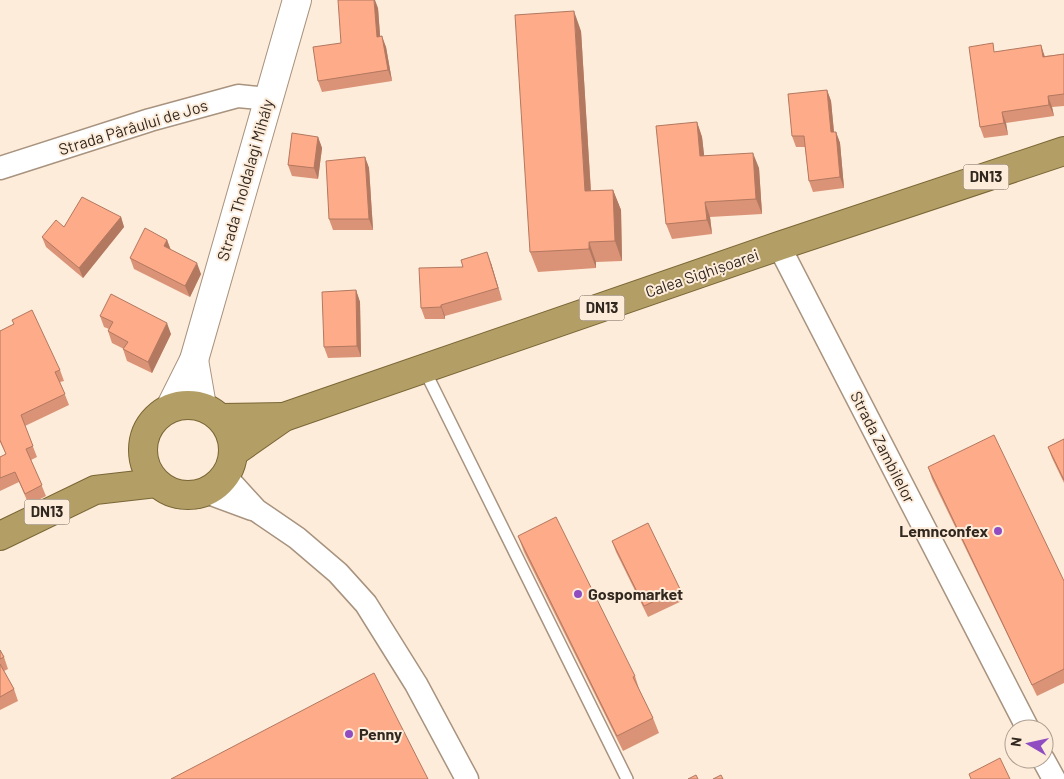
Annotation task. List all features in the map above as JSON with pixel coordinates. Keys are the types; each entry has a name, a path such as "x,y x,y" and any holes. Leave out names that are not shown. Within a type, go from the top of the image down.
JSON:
{"highway":[{"name":"Calea Sighișoarei","path":"211,412 284,417 779,246 1064,151"},
{"name":"DN13","path":"0,536 95,490 142,448 146,431 156,417 170,408 186,404 211,412"},
{"path":"211,412 231,434 222,474"},
{"name":"Calea Sighișoarei","path":"222,474 284,417"},
{"path":"142,448 145,467 156,483"},
{"name":"DN13","path":"95,490 156,483 166,490 179,495 193,496 222,474"}],"street":[{"name":"Strada Tholdalagi Mihály","path":"170,408 194,360 297,0"},
{"name":"Strada Pârâului de Jos","path":"0,168 150,120 238,96 268,99"},
{"name":"Strada Zambilelor","path":"779,246 1023,719"},
{"name":"Strada Tholdalagi Mihály","path":"194,360 211,412"},
{"path":"222,474 256,510 296,538 338,573 366,604 416,684 467,779"}],"lane":[{"path":"424,369 627,779"}],"building":[{"path":"338,0 374,0 377,37 382,36 388,70 318,81 313,47 341,43"},
{"path":"574,11 585,191 613,190 615,241 589,242 589,249 530,252 515,15"},
{"path":"993,43 994,52 1041,45 1043,57 1064,54 1064,94 1048,96 1049,105 1002,112 1004,123 980,127 969,47"},
{"path":"827,90 831,132 836,132 840,177 809,181 804,136 792,136 788,94"},
{"path":"697,122 700,156 753,153 756,199 705,202 707,220 666,224 656,126"},
{"path":"292,133 318,137 314,168 288,165"},
{"path":"365,157 369,219 329,219 326,161"},
{"path":"82,197 121,217 79,268 42,237 56,220 64,227"},
{"path":"145,228 167,240 164,246 197,263 185,286 130,258"},
{"path":"487,252 498,288 441,305 441,307 421,308 419,268 463,267 461,260"},
{"path":"356,290 357,346 324,347 322,292"},
{"path":"111,294 167,323 148,362 123,349 128,342 108,331 113,322 100,316"},
{"path":"32,310 60,370 55,372 65,394 21,415 33,446 26,449 42,485 25,494 15,472 0,478 0,457 6,454 0,440 0,331 14,324 12,320"},
{"name":"Lemnconfex","path":"994,435 1064,581 1064,669 1032,685 928,467"},
{"path":"1064,439 1064,480 1048,447"},
{"path":"556,517 635,676 633,677 653,718 617,736 518,536"},
{"path":"648,523 680,589 644,606 612,541"},
{"path":"0,650 4,657 0,659"},
{"path":"0,664 14,689 0,697"},
{"name":"Penny","path":"374,673 428,779 171,779"},
{"path":"1000,758 1010,779 971,779 969,774"},
{"path":"696,775 698,779 688,779"},
{"path":"721,775 723,779 713,779"}],"place":[{"name":"Lemnconfex","path":"998,531"},
{"name":"Gospomarket","path":"578,594"},
{"name":"Penny","path":"349,734"}]}
